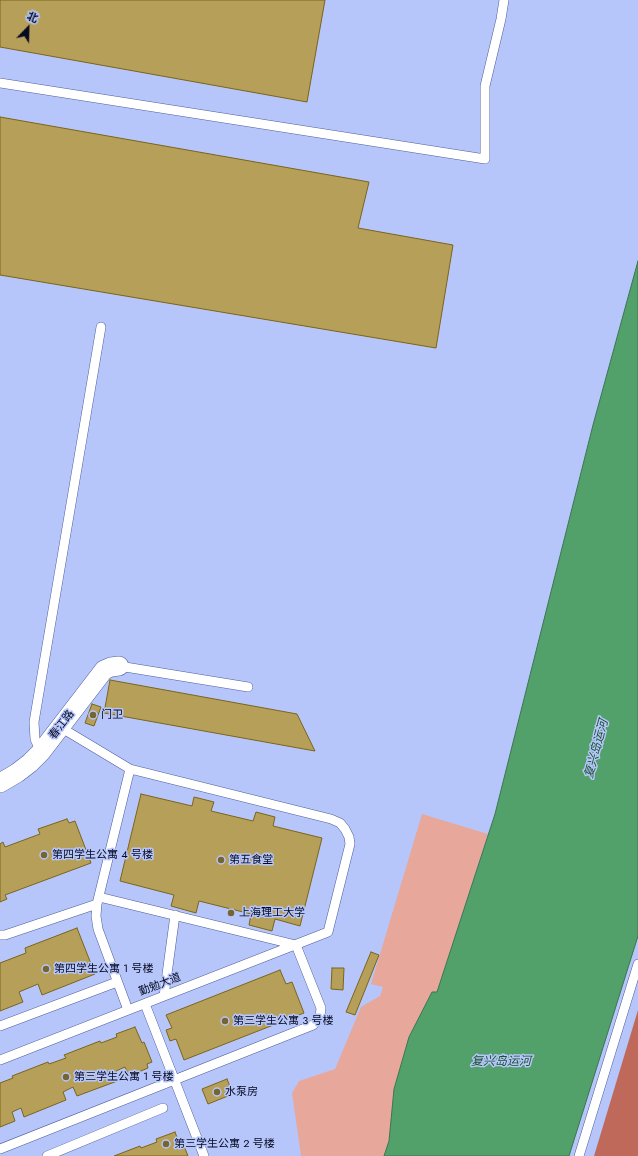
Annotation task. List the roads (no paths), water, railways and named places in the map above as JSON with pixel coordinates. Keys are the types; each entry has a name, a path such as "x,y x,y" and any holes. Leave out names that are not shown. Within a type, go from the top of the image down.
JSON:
{"street":[{"name":"春江路","path":"0,782 17,774 41,752 104,670 119,666"}],"lane":[{"path":"0,83 485,159 485,86 504,0"},
{"path":"41,752 35,739 34,722 101,327"},
{"path":"119,666 248,687"},
{"path":"60,727 130,769 98,901 96,916 98,929 128,1010"},
{"name":"勤勉大道","path":"0,1060 328,932 350,844 349,837 340,823 331,819 130,769"},
{"path":"0,935 5,935 98,901 175,915 296,945 321,1008 321,1013 317,1022 313,1025 0,1149"},
{"path":"164,996 175,915"},
{"path":"579,1156 638,964"},
{"path":"0,1026 117,982"},
{"path":"145,1004 204,1156"},
{"path":"47,1156 163,1108"}],"water":[{"name":"复兴岛运河","path":"638,261 638,936 569,1156 384,1156 389,1141 394,1089 409,1037 432,992 437,992 495,814 593,425"}],"place":[{"name":"门卫","path":"93,715"},
{"name":"第四学生公寓 4 号楼","path":"44,855"},
{"name":"第五食堂","path":"221,860"},
{"name":"上海理工大学","path":"231,913"},
{"name":"第四学生公寓 1 号楼","path":"46,969"},
{"name":"第三学生公寓 3 号楼","path":"225,1021"},
{"name":"第三学生公寓 1 号楼","path":"66,1077"},
{"name":"水泵房","path":"217,1092"},
{"name":"第三学生公寓 2 号楼","path":"166,1144"}]}
